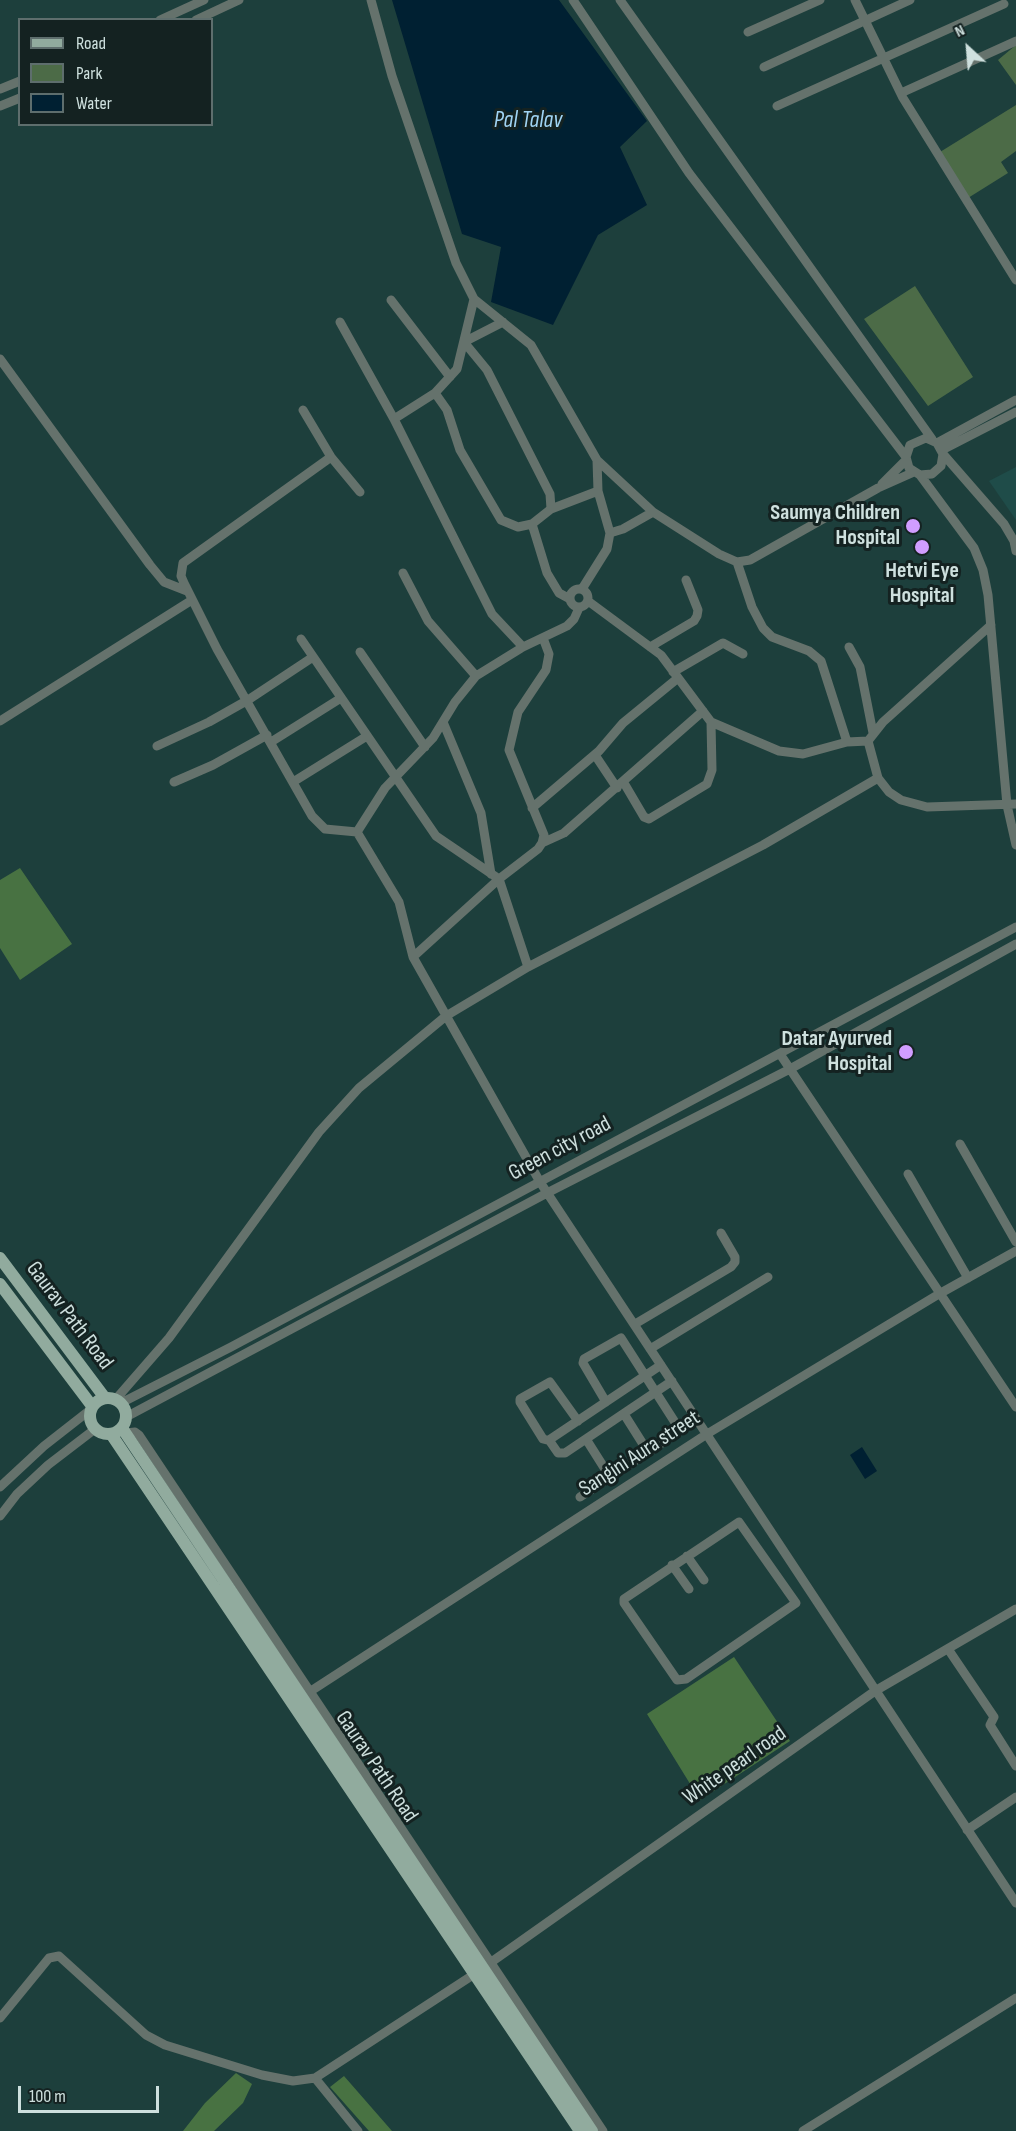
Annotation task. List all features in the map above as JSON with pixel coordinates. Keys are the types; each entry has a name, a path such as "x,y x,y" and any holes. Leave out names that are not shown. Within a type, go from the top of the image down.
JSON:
{"main road":[{"name":"Gaurav Path Road","path":"0,1258 114,1400 121,1428 302,1697 580,2131"},
{"name":"Gaurav Path Road","path":"0,1284 91,1408"},
{"path":"114,1400 91,1408 90,1423 95,1429 121,1428"},
{"name":"Gaurav Path Road","path":"478,1971 592,2131"}],"street":[{"path":"200,18 239,0"},
{"path":"371,0 392,76 452,252 474,299 520,334 538,354 597,460 653,512 719,554 737,562 750,560 879,488 917,474 926,476 937,471 941,466 939,446"},
{"path":"573,0 689,173 906,458 979,558 988,595 1016,845"},
{"path":"620,0 939,446 1004,524 1014,541 1016,551"},
{"path":"748,32 820,0"},
{"path":"855,0 882,59 901,93 1016,280"},
{"path":"764,67 910,0"},
{"path":"164,18 200,1 206,15"},
{"path":"777,106 1004,4"},
{"path":"901,93 1016,41"},
{"path":"0,89 18,82"},
{"path":"0,106 18,99"},
{"path":"394,419 435,393 457,369 474,299"},
{"path":"391,300 450,377"},
{"path":"340,322 394,419 492,614 523,647"},
{"path":"464,342 503,322"},
{"path":"464,342 487,370 549,494 551,509"},
{"path":"0,359 157,574 164,582 190,595"},
{"path":"435,393 447,410 460,450 501,520 518,527 532,524 551,509 598,491"},
{"path":"939,446 1016,400"},
{"path":"303,410 331,457 360,492"},
{"path":"879,488 906,458 914,441 939,446 1016,412"},
{"path":"331,457 183,563 181,576 312,816 325,830 357,832"},
{"path":"570,599 573,591 582,589 607,549 610,533 598,491 597,460"},
{"path":"610,533 623,529 653,512"},
{"path":"532,524 547,573 559,593 579,608"},
{"path":"737,562 752,606 763,628 772,637 809,651 821,662 847,742"},
{"path":"403,573 428,621 476,675"},
{"path":"650,647 694,621 697,616 698,610 686,580"},
{"path":"582,589 588,595 588,601"},
{"path":"0,721 190,595"},
{"path":"588,601 661,655 711,722 778,751 802,754 871,737 991,625"},
{"path":"357,832 386,788 425,747 476,675 523,647 567,626 574,619 579,608 588,601"},
{"path":"413,957 495,877 538,849 542,843 544,835 509,750 518,712 546,670 549,654 543,638"},
{"path":"301,639 436,836 495,877"},
{"path":"532,807 595,755 623,723 676,675 723,643 743,654"},
{"path":"849,647 860,667 878,778 889,792 901,800 927,807 1011,804"},
{"path":"360,652 425,747"},
{"path":"157,746 210,722 313,657"},
{"path":"174,782 269,738 341,698"},
{"path":"542,843 564,833 703,711"},
{"path":"443,722 481,813 495,877 528,967"},
{"path":"595,755 644,817 649,819 707,784 712,770 711,722"},
{"path":"293,782 367,736"},
{"path":"114,1400 169,1338 319,1132 359,1088 447,1016 528,967 763,845 878,778"},
{"path":"357,832 399,902 413,957 540,1182 1016,1903"},
{"name":"Green city road","path":"114,1400 540,1182 1016,927"},
{"name":"Green city road","path":"121,1428 547,1193 790,1069 1016,944"},
{"path":"780,1054 939,1294 1012,1395 1016,1407"},
{"path":"960,1144 1016,1242"},
{"path":"908,1174 968,1278"},
{"path":"634,1324 731,1267 735,1262 735,1257 721,1233"},
{"name":"Sangini Aura street","path":"302,1697 707,1434 939,1294 1016,1251"},
{"path":"650,1348 768,1277"},
{"path":"580,1497 674,1435 678,1426 621,1338 584,1359 584,1368 606,1402"},
{"path":"578,1421 550,1382 522,1397 520,1402 543,1439 549,1440 578,1421 647,1375 661,1365"},
{"path":"549,1440 558,1453 562,1454 672,1382"},
{"path":"17,1494 2,1485 44,1446 91,1408"},
{"path":"624,1414 648,1452"},
{"path":"0,1516 17,1494 48,1464 95,1429"},
{"path":"586,1439 610,1477"},
{"path":"739,1522 796,1603 686,1679 679,1681 623,1601 625,1596 687,1556 739,1522"},
{"path":"758,1546 773,1536"},
{"path":"687,1556 704,1580"},
{"path":"672,1565 689,1589"},
{"name":"White pearl road","path":"315,2078 478,1971 875,1691 1016,1609"},
{"path":"948,1649 994,1718 990,1725 1016,1766"},
{"path":"967,1830 1016,1797"},
{"path":"0,2018 49,1958 59,1956 146,2036 165,2045 262,2075 293,2081 315,2078 358,2131"},
{"path":"478,1971 603,2131"},
{"path":"803,2131 1016,1998"}],"shaded area":[{"path":"1016,467 1016,520 989,481"}],"green space":[{"path":"1016,45 1016,85 998,60"},
{"path":"1016,105 1016,151 1001,162 1008,173 968,198 940,152"},
{"path":"915,286 973,377 928,406 864,319"},
{"path":"20,868 72,944 20,980 0,948 0,880"},
{"path":"734,1657 790,1741 700,1800 647,1714"},
{"path":"236,2073 252,2084 243,2103 214,2131 183,2131 205,2103"},
{"path":"344,2076 392,2131 369,2131 330,2087"}],"water":[{"name":"Pal Talav","path":"392,0 559,0 647,121 620,147 647,205 598,235 553,325 491,302 501,247 462,234"},
{"path":"862,1447 877,1471 865,1479 850,1455"}],"place":[{"name":"Saumya Children Hospital","path":"913,526"},
{"name":"Hetvi Eye Hospital","path":"922,547"},
{"name":"Datar Ayurved Hospital","path":"906,1052"}]}
